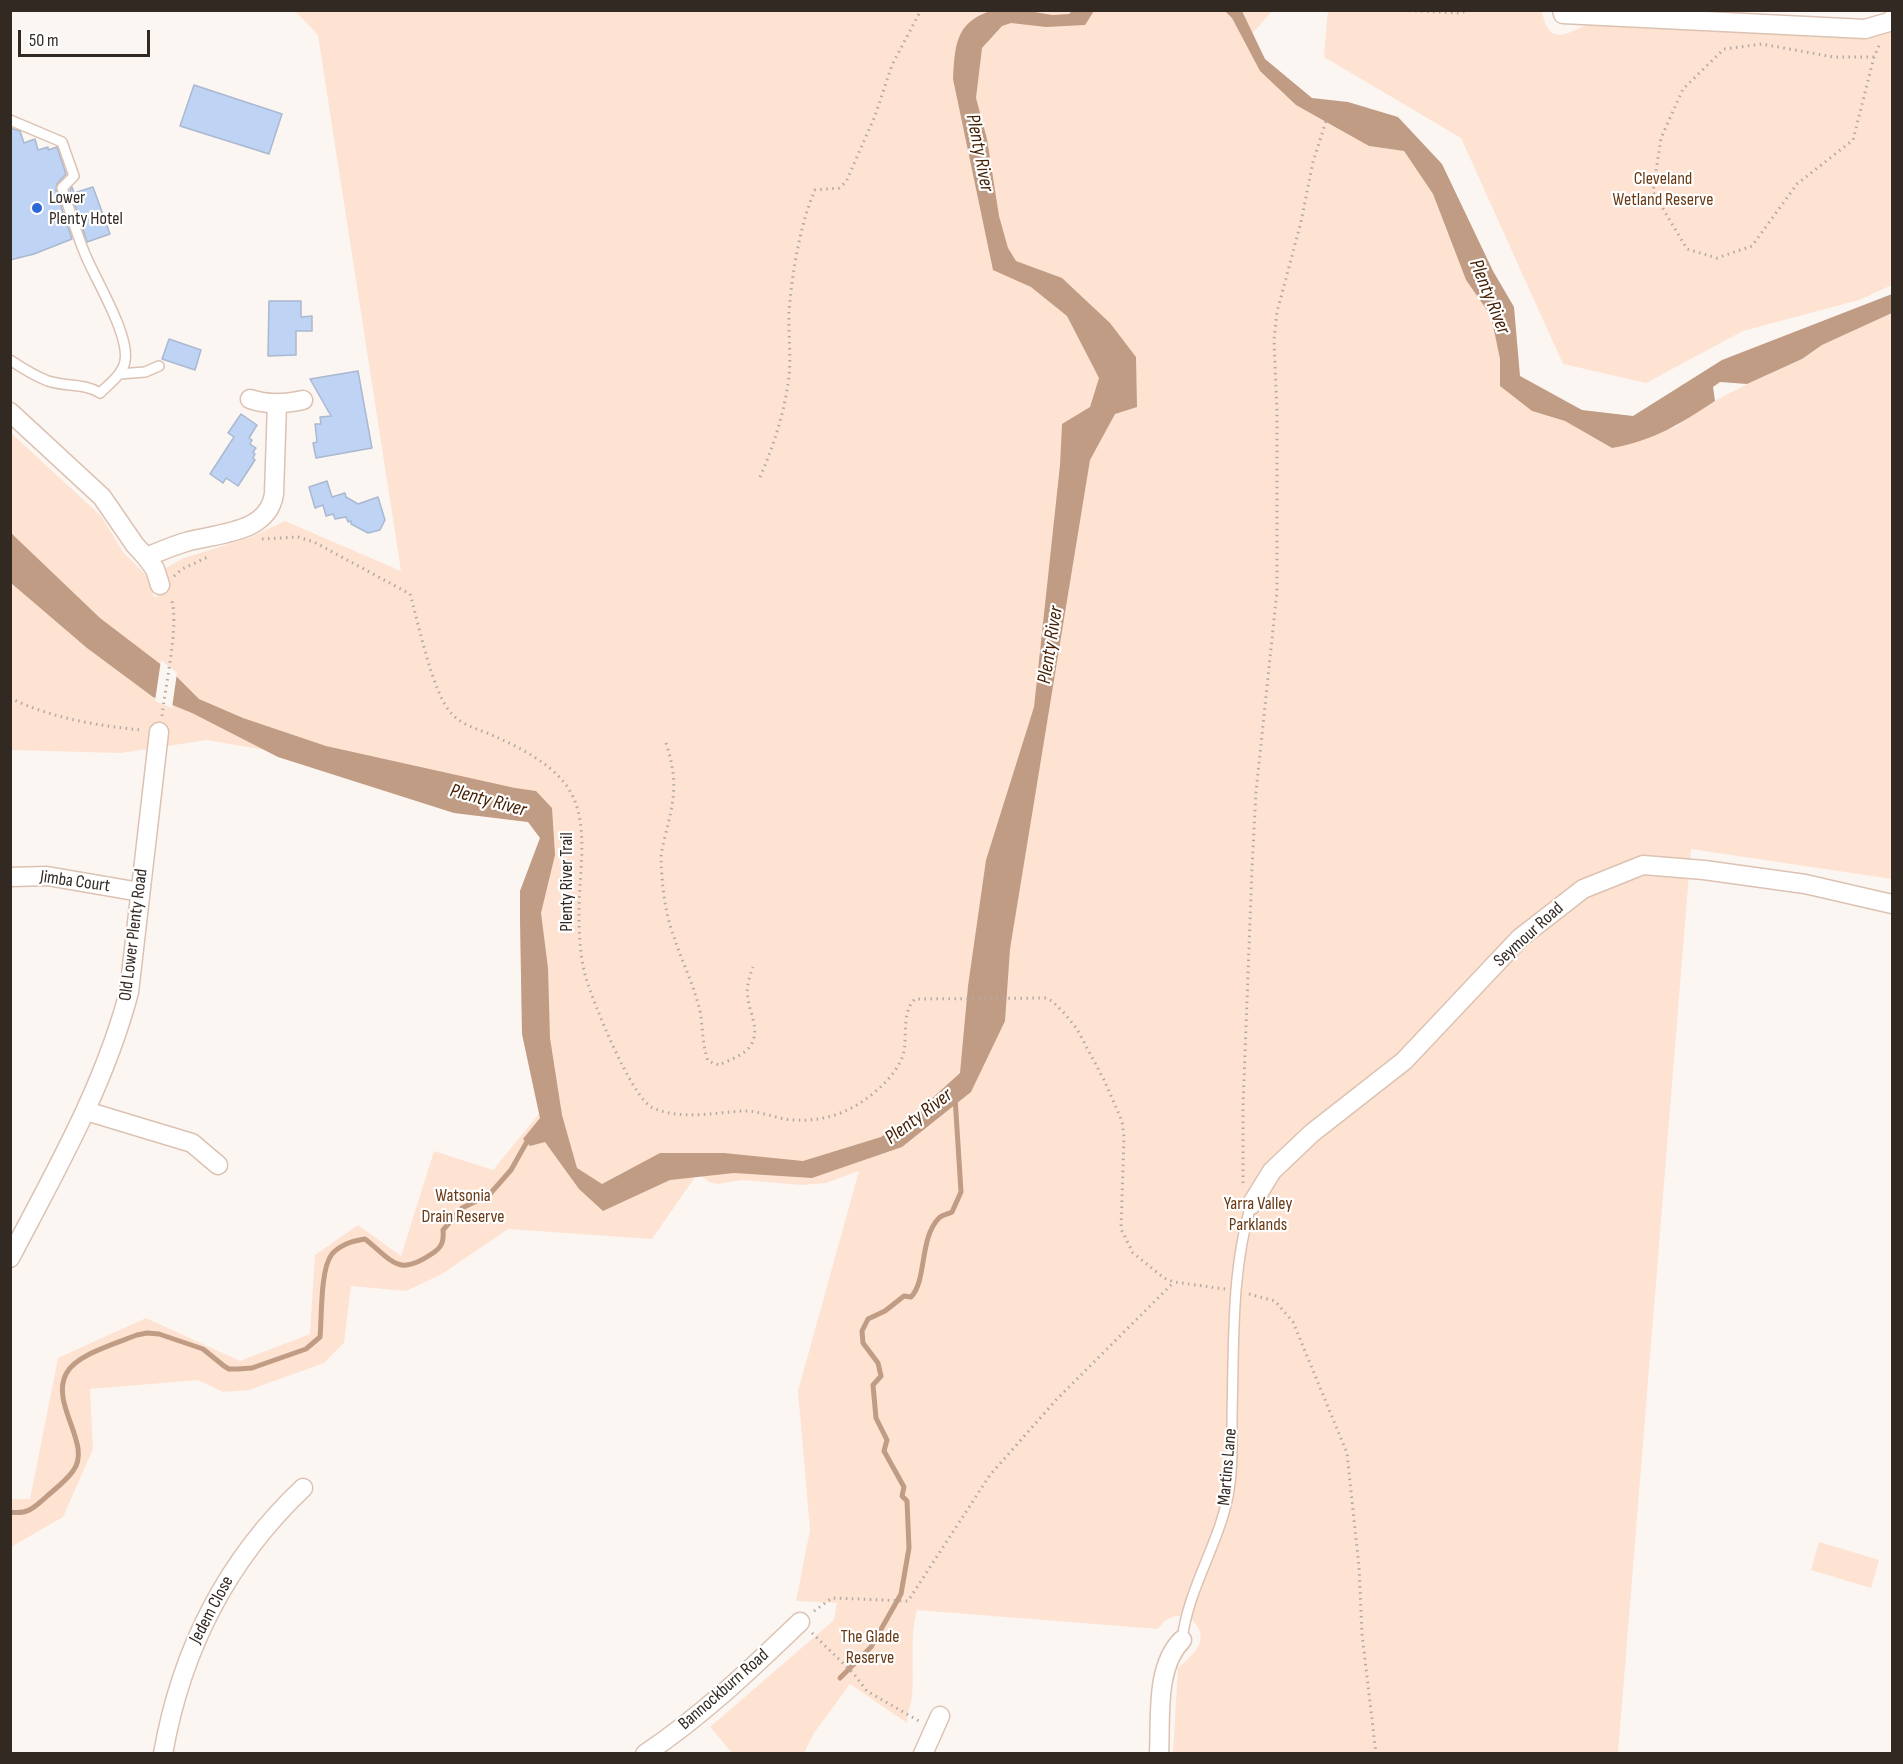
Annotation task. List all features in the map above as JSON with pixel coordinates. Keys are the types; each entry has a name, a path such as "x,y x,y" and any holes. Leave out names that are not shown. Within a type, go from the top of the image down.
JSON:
{"street":[{"path":"1562,12 1865,29 1891,21"},
{"path":"250,399 261,403 303,400"},
{"path":"146,557 184,542 246,528 266,514 271,508 274,494 277,403"},
{"path":"10,412 102,497 135,545 167,585"},
{"name":"Old Lower Plenty Road","path":"10,1258 86,1112 120,1026 129,992 159,732"},
{"name":"Seymour Road","path":"1251,1205 1272,1171 1312,1133 1404,1061 1520,938 1583,889 1643,865 1704,870 1805,884 1893,904"},
{"name":"Jimba Court","path":"10,878 46,876 140,892"},
{"path":"86,1112 192,1143 218,1165"},
{"name":"Jedem Close","path":"163,1754 184,1668 212,1606 260,1533 303,1488"},
{"name":"Bannockburn Road","path":"645,1754 712,1704 800,1622"},
{"name":"Martins Lane","path":"1159,1754 1163,1672 1168,1657 1182,1640"},
{"path":"923,1754 937,1723"}],"lane":[{"path":"10,120 62,142 74,176 62,188 84,253 122,334 126,349 125,363 119,374 99,393 90,387 48,381 10,360"},
{"path":"119,374 145,372 159,366"},
{"name":"Martins Lane","path":"1182,1640 1185,1617 1221,1523 1228,1496 1232,1460 1234,1325 1244,1230 1251,1205"}],"path":[{"path":"760,477 779,427 788,384 791,353 789,312 796,261 808,205 815,190 840,188 846,182 875,116 891,65 921,10"},
{"path":"1397,10 1460,13 1470,10"},
{"path":"1874,57 1833,57 1762,45 1724,49 1683,89 1660,138 1653,192 1687,249 1717,258 1752,246 1797,184 1853,140 1874,57 1891,21"},
{"path":"1251,1205 1243,1183 1243,1107 1256,792 1277,591 1277,412 1274,340 1277,312 1301,222 1313,162 1326,121"},
{"name":"Plenty River Trail","path":"258,540 298,537 314,542 410,594 434,679 441,699 451,714 467,726 494,736 530,755 549,768 569,789 575,800 582,832 579,915 586,978 609,1037 629,1078 650,1107 687,1115 744,1111 794,1120 831,1118 848,1112 875,1093 893,1075 902,1057 910,1005 915,999 1045,998"},
{"path":"10,698 84,722 159,732 175,612 167,585 182,569 211,556"},
{"path":"666,743 674,766 675,781 673,802 661,857 663,884 673,934 700,1012 704,1048 708,1060 716,1065 744,1052 751,1045 755,1035 747,983 753,967"},
{"path":"937,1723 867,1691 854,1674 800,1622 832,1598 908,1601 990,1475 1056,1400 1174,1282"}],"green space":[{"name":"Cleveland Wetland Reserve","path":"1328,10 1542,11 1550,31 1556,35 1595,22 1864,37 1892,31 1892,285 1859,300 1743,331 1646,383 1563,364 1461,138 1324,57"},
{"name":"Yarra Valley Parklands","path":"295,11 1272,11 1244,43 1368,146 1404,151 1433,194 1466,280 1491,316 1500,359 1500,386 1532,411 1565,421 1612,448 1675,427 1715,401 1747,384 1802,359 1822,345 1892,313 1892,879 1691,849 1618,1753 1173,1753 1178,1668 1196,1650 1201,1638 1196,1624 1189,1617 1171,1617 1158,1629 917,1610 913,1631 913,1685 907,1723 850,1684 814,1733 804,1753 732,1753 710,1727 834,1620 837,1603 796,1601 810,1530 798,1391 859,1171 826,1183 801,1185 742,1180 717,1184 701,1176 695,1177 652,1239 508,1229 442,1274 406,1291 351,1286 344,1343 324,1363 249,1390 223,1392 198,1380 90,1389 93,1449 63,1517 11,1547 11,1499 30,1499 58,1358 146,1318 240,1361 310,1334 315,1255 358,1225 401,1256 434,1151 493,1170 539,1114 522,1034 520,891 540,838 528,822 454,813 278,757 265,750 207,740 121,753 11,750 10,432 101,516 124,553 145,574 154,597 166,593 164,569 184,558 251,537 285,521 401,571 318,35"},
{"path":"1819,1542 1879,1560 1871,1588 1811,1570"}],"water":[{"name":"Plenty River","path":"990,11 1029,11 1052,15 1069,14 1072,11 1094,11 1085,25 1046,27 1011,23 1002,26 982,48 976,98 987,139 999,216 1008,248 1016,261 1062,278 1110,323 1136,357 1137,407 1115,414 1090,460 1010,949 1005,1021 971,1092 902,1147 812,1178 734,1173 670,1180 603,1211 579,1189 545,1142 530,1146 523,1139 540,1118 522,1034 520,891 540,838 528,822 454,813 278,757 192,713 153,697 87,648 11,583 10,532 100,618 176,676 199,699 243,718 326,746 536,791 552,808 555,855 541,913 548,968 550,1038 562,1115 577,1168 602,1184 660,1153 724,1153 803,1161 881,1137 917,1112 960,1073 968,986 986,860 1034,707 1060,465 1062,424 1090,407 1099,378 1067,316 1031,287 993,270 953,79 956,46 963,29 978,16"},
{"name":"Plenty River","path":"1225,11 1242,11 1265,59 1312,98 1348,102 1398,117 1442,164 1493,271 1514,307 1520,376 1582,410 1633,416 1722,360 1892,294 1892,313 1822,345 1802,359 1747,384 1720,382 1713,387 1715,401 1690,417 1654,436 1612,448 1565,421 1532,411 1500,386 1500,359 1491,316 1466,280 1433,194 1404,151 1369,146 1296,105 1260,71 1232,18"}],"pier":[{"path":"161,660 177,673 172,708 155,701"}],"building":[{"path":"194,85 282,114 269,154 180,126"},
{"name":"Lower Plenty Hotel","path":"10,128 20,131 24,143 35,139 38,150 57,147 66,174 57,184 56,190 72,239 34,254 10,260"},
{"path":"72,187 74,193 93,187 110,234 87,242 70,190"},
{"path":"269,301 301,301 301,317 312,316 312,331 296,331 296,355 268,356"},
{"path":"169,339 201,350 195,370 162,359"},
{"path":"358,371 372,448 316,458 313,443 317,442 315,424 321,424 320,417 331,416 310,379"},
{"path":"241,414 257,425 249,438 252,440 250,444 256,448 253,452 255,460 238,486 226,478 223,483 210,474 234,437 228,433"},
{"path":"327,481 332,497 345,493 346,497 358,504 378,497 385,520 380,530 368,533 351,524 351,521 348,522 346,517 335,519 333,514 326,516 323,505 315,508 309,487"}],"waterway":[{"name":"Plenty River","path":"840,1678 871,1647 901,1594 909,1548 907,1501 902,1496 904,1487 884,1451 887,1440 876,1418 873,1385 881,1376 878,1363 863,1343 862,1331 868,1319 885,1311 904,1296 911,1297 916,1290 928,1237 933,1226 940,1217 952,1212 961,1192 955,1097"},
{"path":"10,1512 26,1511 34,1507 67,1478 78,1461 78,1449 63,1399 66,1374 78,1361 108,1346 147,1333 159,1334 203,1349 229,1369 252,1368 306,1349 320,1337 325,1270 332,1254 347,1244 365,1239 397,1264 412,1264 433,1253 443,1241 443,1230 462,1208 489,1195 511,1170 529,1138"}],"place":[{"name":"Lower Plenty Hotel","path":"37,208"}],"park label":[{"name":"Watsonia Drain Reserve","path":"463,1206"},
{"name":"The Glade Reserve","path":"870,1647"}]}
